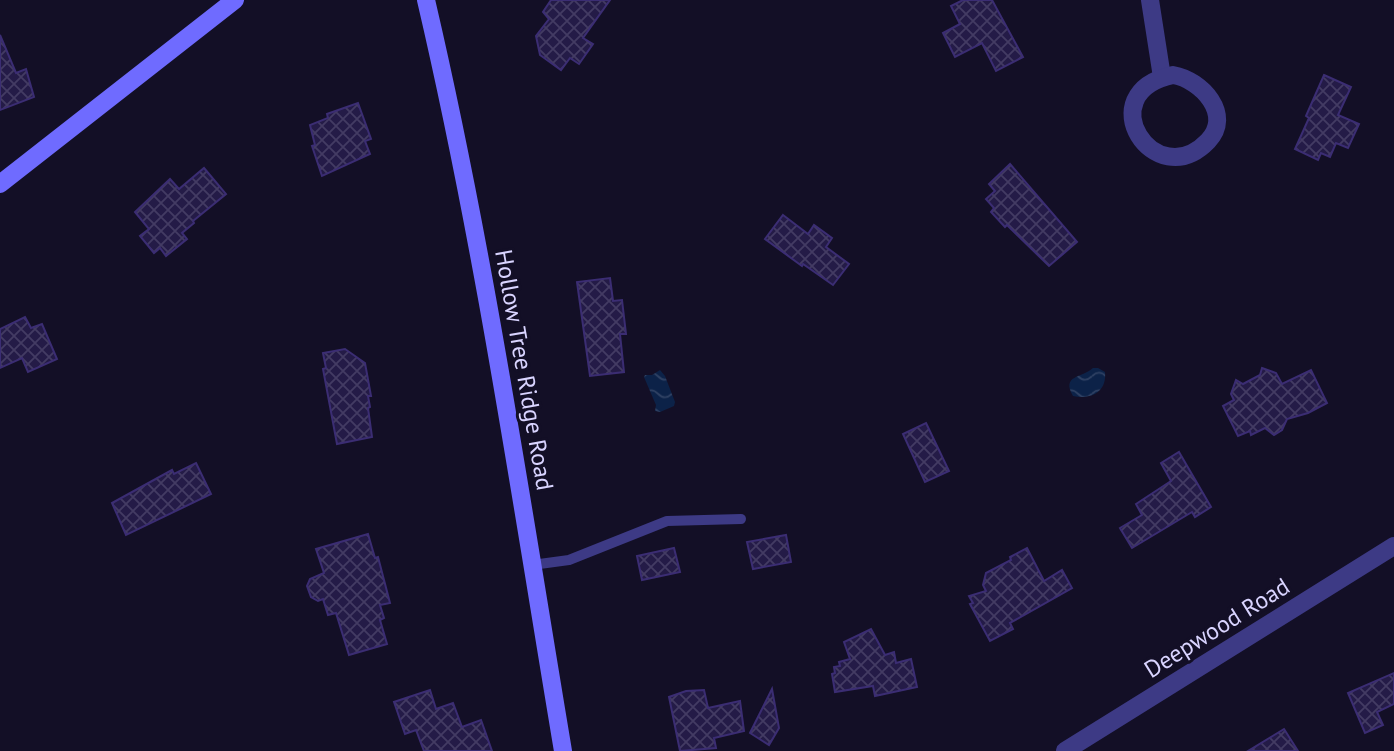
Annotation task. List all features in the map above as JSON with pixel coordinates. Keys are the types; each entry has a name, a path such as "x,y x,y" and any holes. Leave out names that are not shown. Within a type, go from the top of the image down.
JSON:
{"street":[{"path":"0,184 235,0"},
{"name":"Hollow Tree Ridge Road","path":"426,0 455,124 564,751"},
{"path":"1150,0 1162,77"},
{"path":"1162,77 1187,77 1207,94 1214,108 1217,123 1214,134 1195,151 1182,156 1167,156 1151,150 1139,139 1132,125 1136,97 1149,82 1162,77"},
{"name":"Deepwood Road","path":"1065,751 1394,546"}],"lane":[{"path":"532,565 569,560 667,521 741,519"}],"water":[{"path":"1093,368 1105,372 1103,385 1092,395 1073,396 1071,381"},
{"path":"660,370 675,402 674,406 660,412 655,411 656,405 644,377"}],"building":[{"path":"551,0 610,0 583,38 593,44 579,64 570,58 561,70 540,55 536,36 549,19 543,12"},
{"path":"963,0 992,0 1023,57 996,71 982,43 955,57 943,33 960,24 951,6"},
{"path":"0,35 16,73 26,69 34,97 0,110"},
{"path":"1324,75 1351,87 1338,115 1359,124 1348,148 1336,143 1330,157 1321,153 1318,160 1295,149"},
{"path":"358,103 371,139 365,141 370,154 322,176 312,146 315,145 310,125 328,118 327,114"},
{"path":"1010,164 1077,242 1049,266 1007,225 1005,227 991,212 994,208 986,199 995,191 989,184"},
{"path":"204,168 226,194 182,233 187,239 166,256 160,248 154,253 140,236 149,229 135,212 170,179 179,189"},
{"path":"783,215 808,234 814,225 832,238 826,247 849,264 833,285 765,239"},
{"path":"610,278 613,301 622,300 626,334 620,334 624,372 590,376 577,282"},
{"path":"25,317 31,328 42,324 57,359 28,372 22,358 0,368 0,329"},
{"path":"345,349 365,363 371,396 368,396 368,408 372,437 337,444 323,369 326,368 323,353"},
{"path":"1262,368 1276,373 1282,384 1311,370 1327,403 1308,413 1287,419 1282,430 1274,435 1265,428 1251,435 1250,431 1238,436 1223,406 1234,400 1231,394 1236,380 1243,384 1260,375"},
{"path":"926,423 949,471 925,482 903,434"},
{"path":"1179,452 1211,507 1195,517 1192,512 1132,548 1120,528 1142,515 1136,504 1171,481 1161,463"},
{"path":"196,463 211,494 126,535 112,503 172,470 174,474"},
{"path":"368,534 375,558 378,557 390,603 380,605 384,618 380,620 387,644 349,655 336,613 328,615 323,599 318,601 311,597 307,586 310,579 324,573 316,549"},
{"path":"786,535 791,562 753,569 747,542"},
{"path":"674,548 680,572 642,580 637,556"},
{"path":"1027,548 1044,581 1062,570 1072,588 1010,623 1013,629 990,641 970,604 973,603 969,596 986,591 983,585 986,573"},
{"path":"871,629 885,655 894,652 896,663 911,659 917,687 875,696 873,686 835,692 832,674 835,673 834,667 840,666 839,662 850,659 844,642"},
{"path":"1394,673 1394,704 1377,712 1383,725 1365,733 1348,693"},
{"path":"772,689 779,728 769,745 750,733"},
{"path":"430,690 436,709 453,703 462,727 481,720 492,751 424,751 416,730 405,734 394,702"},
{"path":"704,690 708,708 740,701 744,731 714,738 716,748 680,751 669,697 686,691"},
{"path":"1284,729 1298,751 1248,751"}]}
